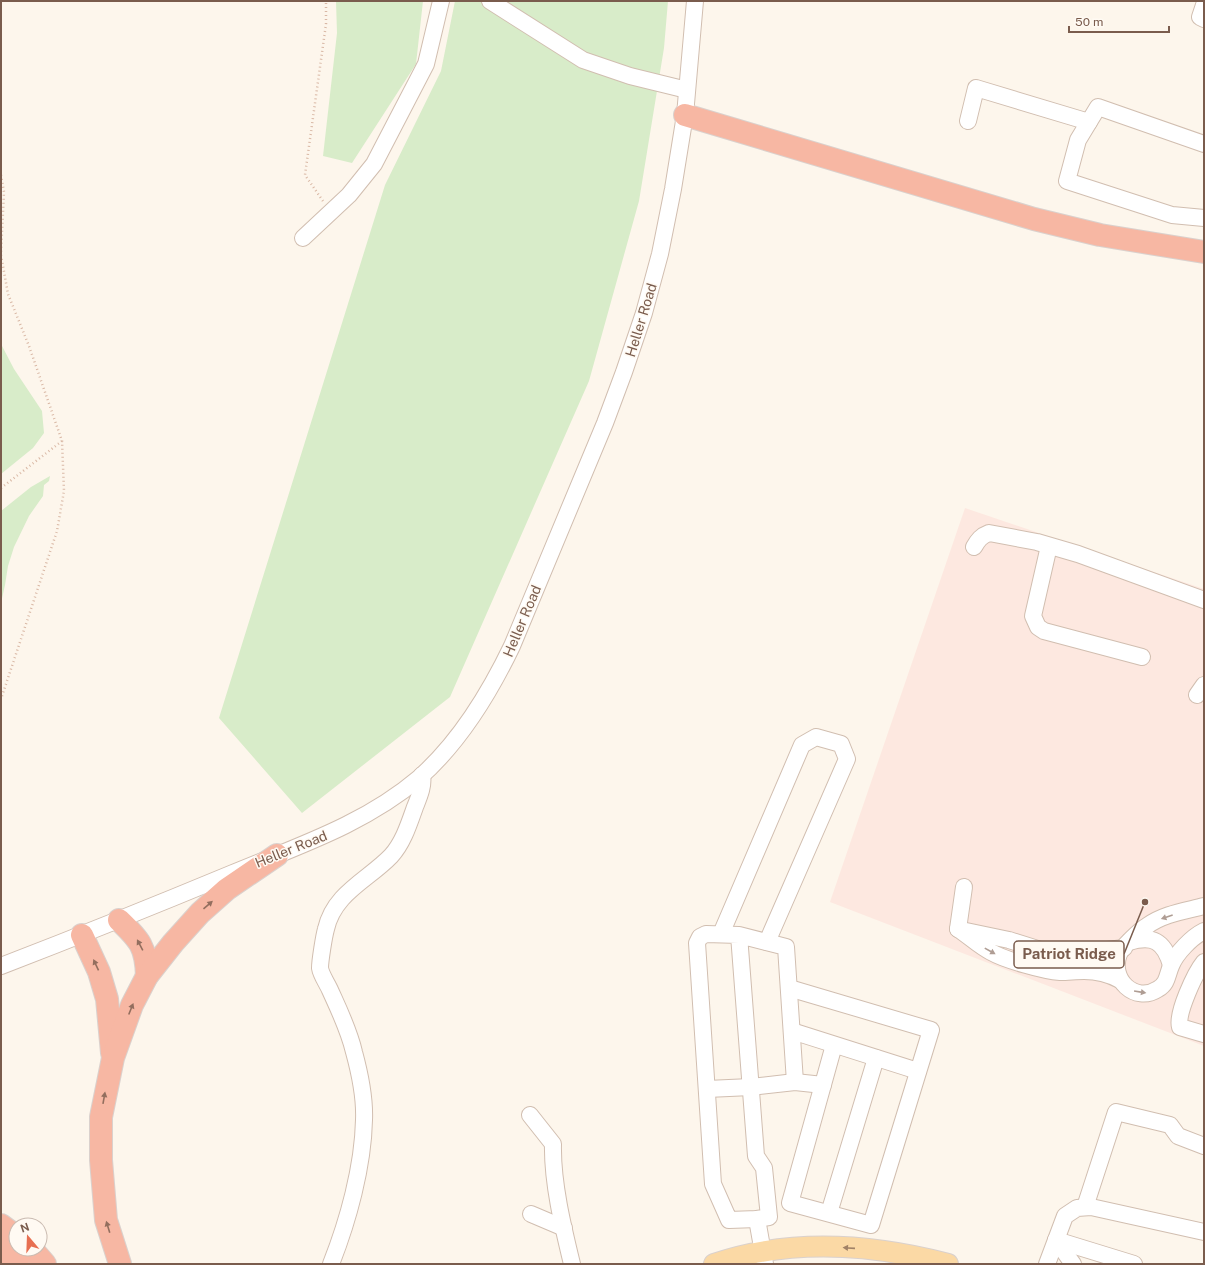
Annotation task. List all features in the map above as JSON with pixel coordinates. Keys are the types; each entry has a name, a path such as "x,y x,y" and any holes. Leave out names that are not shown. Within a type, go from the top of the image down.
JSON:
{"highway":[{"path":"685,115 1034,219 1100,235 1204,252"},
{"path":"120,1264 106,1220 101,1160 100,1118 112,1058 132,1005 148,976 173,943 200,913 227,889 277,855"},
{"path":"119,920 137,939 142,948 146,958 148,976"},
{"path":"82,935 99,972 107,999 112,1058"},
{"path":"1,1249 18,1264"}],"main road":[{"path":"714,1264 744,1254 764,1257 812,1247 849,1248 894,1253 948,1264"}],"street":[{"path":"303,238 349,195 374,164 426,64 441,1"},
{"path":"490,1 583,60 630,76 687,90"},
{"name":"Heller Road","path":"1,966 82,935 338,830 385,804 422,775 447,750 474,715 496,678 512,646 607,416 644,313 658,261 673,189 685,115 695,1"},
{"path":"1204,5 1200,17 1204,19"},
{"path":"968,121 976,88 1089,122"},
{"path":"1204,144 1098,107 1078,140 1067,182 1172,215 1204,218"},
{"path":"974,548 978,540 983,535 989,533 1049,546 1078,554 1204,600"},
{"path":"1049,546 1033,616 1038,627 1044,632 1142,656"},
{"path":"721,934 802,745 816,737 841,744 847,759 767,942"},
{"path":"331,1264 347,1218 360,1160 364,1120 361,1081 354,1051 345,1025 320,968 326,928 331,914 346,893 392,855 408,827 420,793 423,781 422,775"},
{"path":"958,929 964,887"},
{"path":"1120,980 1116,966 1119,953 1147,926 1164,917 1204,906"},
{"path":"958,929 1009,940 1044,951 1060,954 1073,954 1126,945 1143,938 1157,942 1167,951 1167,977 1187,995"},
{"path":"958,929 990,952 1004,957 1047,970 1060,972 1084,971 1110,975 1120,980 1130,990 1144,994 1158,990 1190,940 1204,931"},
{"path":"739,935 756,1156 764,1168 769,1217 729,1220 713,1184 697,943 700,937 706,934 739,935 786,947 795,1082"},
{"path":"1204,962 1197,972 1187,995 1178,1022 1180,1027 1204,1034"},
{"path":"789,988 931,1030 871,1225 790,1203 834,1045"},
{"path":"792,1031 918,1071"},
{"path":"829,1213 876,1058"},
{"path":"706,1089 751,1087 795,1082 823,1085"},
{"path":"1085,1207 1116,1112 1170,1124 1178,1136 1204,1146"},
{"path":"530,1115 553,1144 553,1164 572,1264"},
{"path":"1047,1264 1065,1216 1077,1208 1091,1207 1204,1232"},
{"path":"531,1214 564,1228"},
{"path":"757,1219 764,1257"},
{"path":"1056,1240 1073,1264"},
{"path":"1056,1240 1134,1264"}],"path":[{"path":"326,1 326,24 305,175 331,212"},
{"path":"1,175 4,192 1,254 8,294 29,346 62,441 64,491 58,531 1,699"},
{"path":"1,488 62,441"}],"shaded area":[{"path":"965,508 1204,589 1204,1046 830,902"}],"green space":[{"path":"336,1 423,1 416,64 352,163 323,156 337,33"},
{"path":"455,1 668,1 664,48 639,201 589,381 450,697 302,813 219,718 385,185 441,71"},
{"path":"1,344 14,369 42,411 44,433 33,448 1,474"},
{"path":"50,476 49,481 44,485 43,496 29,516 14,547 8,566 1,603 1,511 31,487"}],"place":[{"name":"Patriot Ridge","path":"1145,902"}]}
